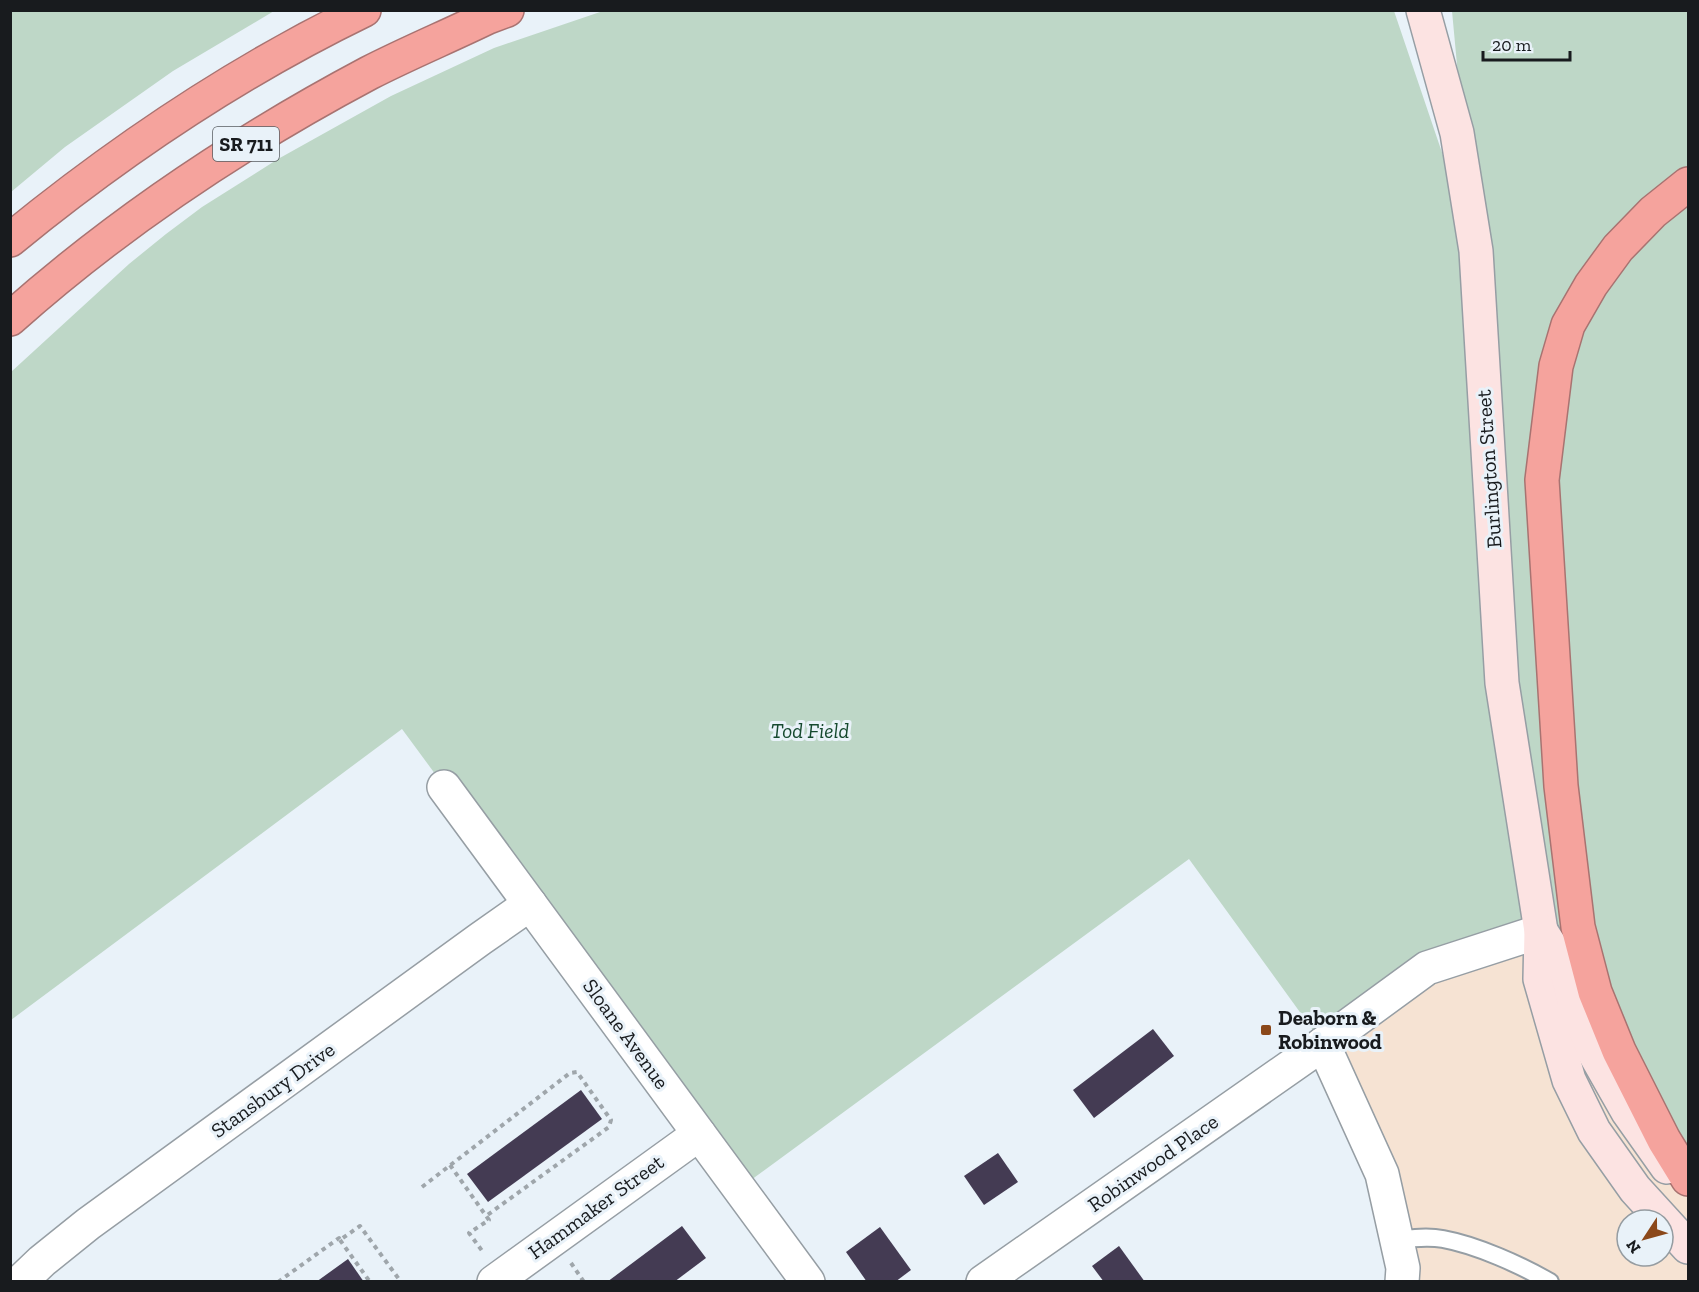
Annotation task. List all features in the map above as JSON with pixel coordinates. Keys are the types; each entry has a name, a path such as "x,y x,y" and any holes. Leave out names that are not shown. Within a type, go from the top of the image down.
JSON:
{"highway":[{"name":"SR 711","path":"10,240 95,172 196,103 304,39 364,10"},
{"name":"SR 711","path":"10,319 110,236 260,134 371,73 507,10"},
{"path":"1689,184 1653,212 1618,248 1592,285 1568,326 1556,366 1542,480 1561,786 1578,927 1595,992 1618,1051 1664,1140 1689,1179"}],"street":[{"name":"Burlington Street","path":"1423,10 1457,133 1476,251 1502,683 1541,931 1540,979 1569,1080 1594,1131 1635,1189 1689,1247"},
{"name":"Sloane Avenue","path":"444,787 808,1281"},
{"name":"Stansbury Drive","path":"20,1281 42,1260 88,1224 530,904"},
{"name":"Burlington Street","path":"1541,931 1567,972 1574,1000 1595,1054 1628,1112 1664,1165 1689,1191"},
{"name":"Robinwood Place","path":"982,1281 1323,1044 1427,968 1541,931"},
{"path":"1323,1044 1382,1174 1403,1268 1402,1281"},
{"name":"Hammaker Street","path":"494,1281 699,1134"}],"lane":[{"path":"1397,1240 1442,1239 1524,1267 1550,1281"}],"path":[{"path":"422,1188 570,1073 577,1072 611,1120 609,1127 486,1216"},
{"path":"450,1165 489,1220 469,1233 481,1249"},
{"path":"278,1281 360,1226 401,1281"},
{"path":"340,1240 370,1281"}],"shaded area":[{"path":"1541,931 1688,1171 1688,1281 1402,1281 1323,1044 1427,968"}],"green space":[{"path":"11,10 274,11 173,71 65,147 11,192"},
{"name":"Tod Field","path":"603,11 1394,11 1474,247 1452,11 1688,11 1688,1191 1541,931 1427,968 1323,1044 1189,859 740,1188 402,729 11,1020 11,372 129,264 166,234 202,207 278,159 391,96 494,48"}],"building":[{"path":"1153,1029 1174,1056 1094,1118 1073,1090"},
{"path":"581,1090 602,1119 488,1202 467,1174"},
{"path":"998,1153 1018,1182 984,1205 964,1176"},
{"path":"682,1226 706,1258 674,1282 607,1282"},
{"path":"880,1227 911,1270 895,1282 867,1282 846,1252"},
{"path":"1119,1246 1145,1282 1104,1282 1092,1266"},
{"path":"348,1259 364,1282 316,1282"}],"place":[{"name":"Deaborn & Robinwood","path":"1266,1030"}]}
